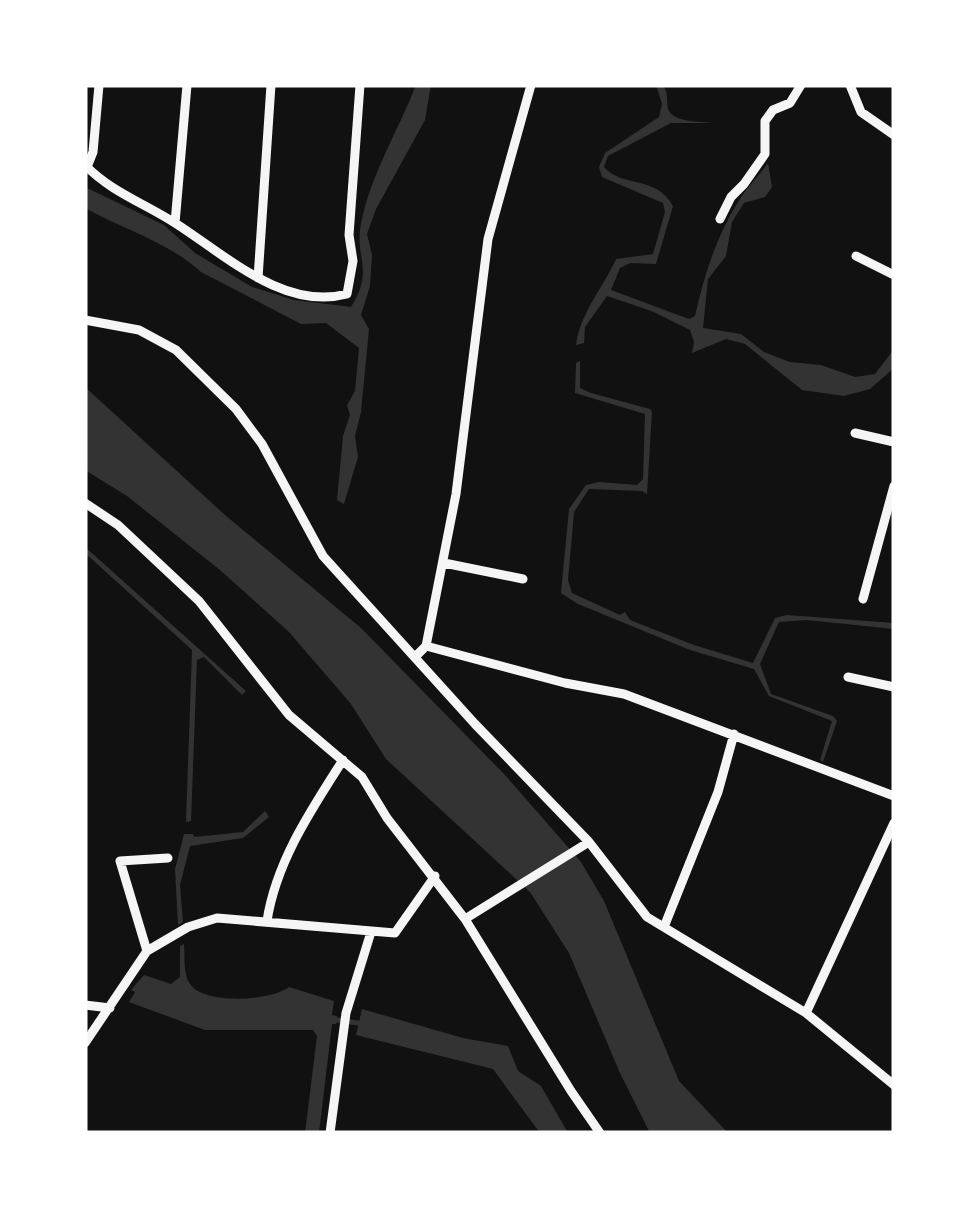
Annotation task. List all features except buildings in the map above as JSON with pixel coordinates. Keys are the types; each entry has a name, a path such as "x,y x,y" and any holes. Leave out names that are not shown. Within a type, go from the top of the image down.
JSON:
{"street":[{"path":"99,85 93,152 86,166 105,184 175,223 258,278 301,294 334,297 348,294 353,261 350,235 360,85"},
{"path":"175,223 186,85"},
{"path":"258,278 271,85"},
{"path":"416,656 426,646 456,494 488,239 531,85"},
{"path":"720,220 732,196 765,154 766,121 773,110 790,103 801,85"},
{"path":"850,85 861,112 894,135"},
{"path":"856,256 894,274"},
{"path":"85,322 139,330 176,350 236,409 262,444 323,556 587,843 647,917 806,1012 894,1085"},
{"path":"854,433 894,442"},
{"path":"863,599 894,486"},
{"path":"85,503 118,525 199,601 289,715 362,777 388,818 467,918 570,1091 600,1133"},
{"path":"444,563 523,580"},
{"path":"426,646 564,683 624,694 894,796"},
{"path":"848,676 894,688"},
{"path":"664,927 718,792 734,734"},
{"path":"267,921 272,889 308,815 342,760"},
{"path":"806,1012 894,823"},
{"path":"467,918 587,843"},
{"path":"147,951 120,861 168,858"},
{"path":"85,1043 147,951 188,927 217,918 395,934 435,876"},
{"path":"330,1133 343,1027 371,932"},
{"path":"85,1005 110,1008"}],"shaded area":[{"path":"416,85 431,85 425,120 376,209 367,234 372,255 370,286 361,315 369,329 355,436 358,457 344,504 337,500 343,436 350,415 347,405 355,391 359,348 326,323 301,324 201,272 160,244 85,208 85,187 164,225 195,253 252,287 294,300 351,307 362,282 360,236 365,206"},
{"path":"656,85 663,85 668,109 675,117 713,123 671,123 608,156 604,167 612,174 649,185 673,206 656,264 630,263 620,268 611,290 689,319 695,316 723,229 741,197 768,163 772,187 765,197 744,203 732,222 726,256 708,279 703,328 741,334 764,352 790,362 821,365 855,377 875,374 894,349 893,369 870,389 844,396 802,390 745,344 726,339 692,353 690,330 654,312 607,296 585,327 584,343 576,345 587,311 616,259 653,254 665,212 663,203 602,177 599,167 605,153 659,117 662,104"},
{"path":"580,361 580,388 652,412 647,494 589,489 574,512 568,580 572,593 620,615 625,612 630,620 694,645 753,663 775,618 787,615 894,623 894,629 807,620 779,622 760,664 771,694 833,716 837,721 823,762 820,760 832,721 769,696 754,669 690,650 578,604 561,593 569,509 586,485 637,485 643,479 645,414 575,393 576,363"},
{"path":"85,387 225,515 361,628 505,775 581,862 604,901 679,1081 728,1133 650,1133 569,953 530,892 386,759 351,704 289,632 220,570 127,496 85,470"},
{"path":"85,547 246,691 242,695 204,657 197,660 191,821 186,822 192,650 85,553"},
{"path":"265,811 269,817 243,838 190,846 180,885 183,922 178,925 175,869 184,834 194,837 243,832"},
{"path":"184,944 185,970 190,984 198,991 238,999 289,987 334,1001 332,1015 337,1016 336,1024 332,1024 319,1133 305,1133 317,1036 313,1030 205,1030 129,1002 135,992 131,990 144,975 171,984 180,977 180,946"},
{"path":"362,1009 463,1038 508,1046 518,1071 541,1086 568,1133 540,1133 493,1069 356,1035"}],"waterway":[{"path":"337,1020 358,1023"}]}
